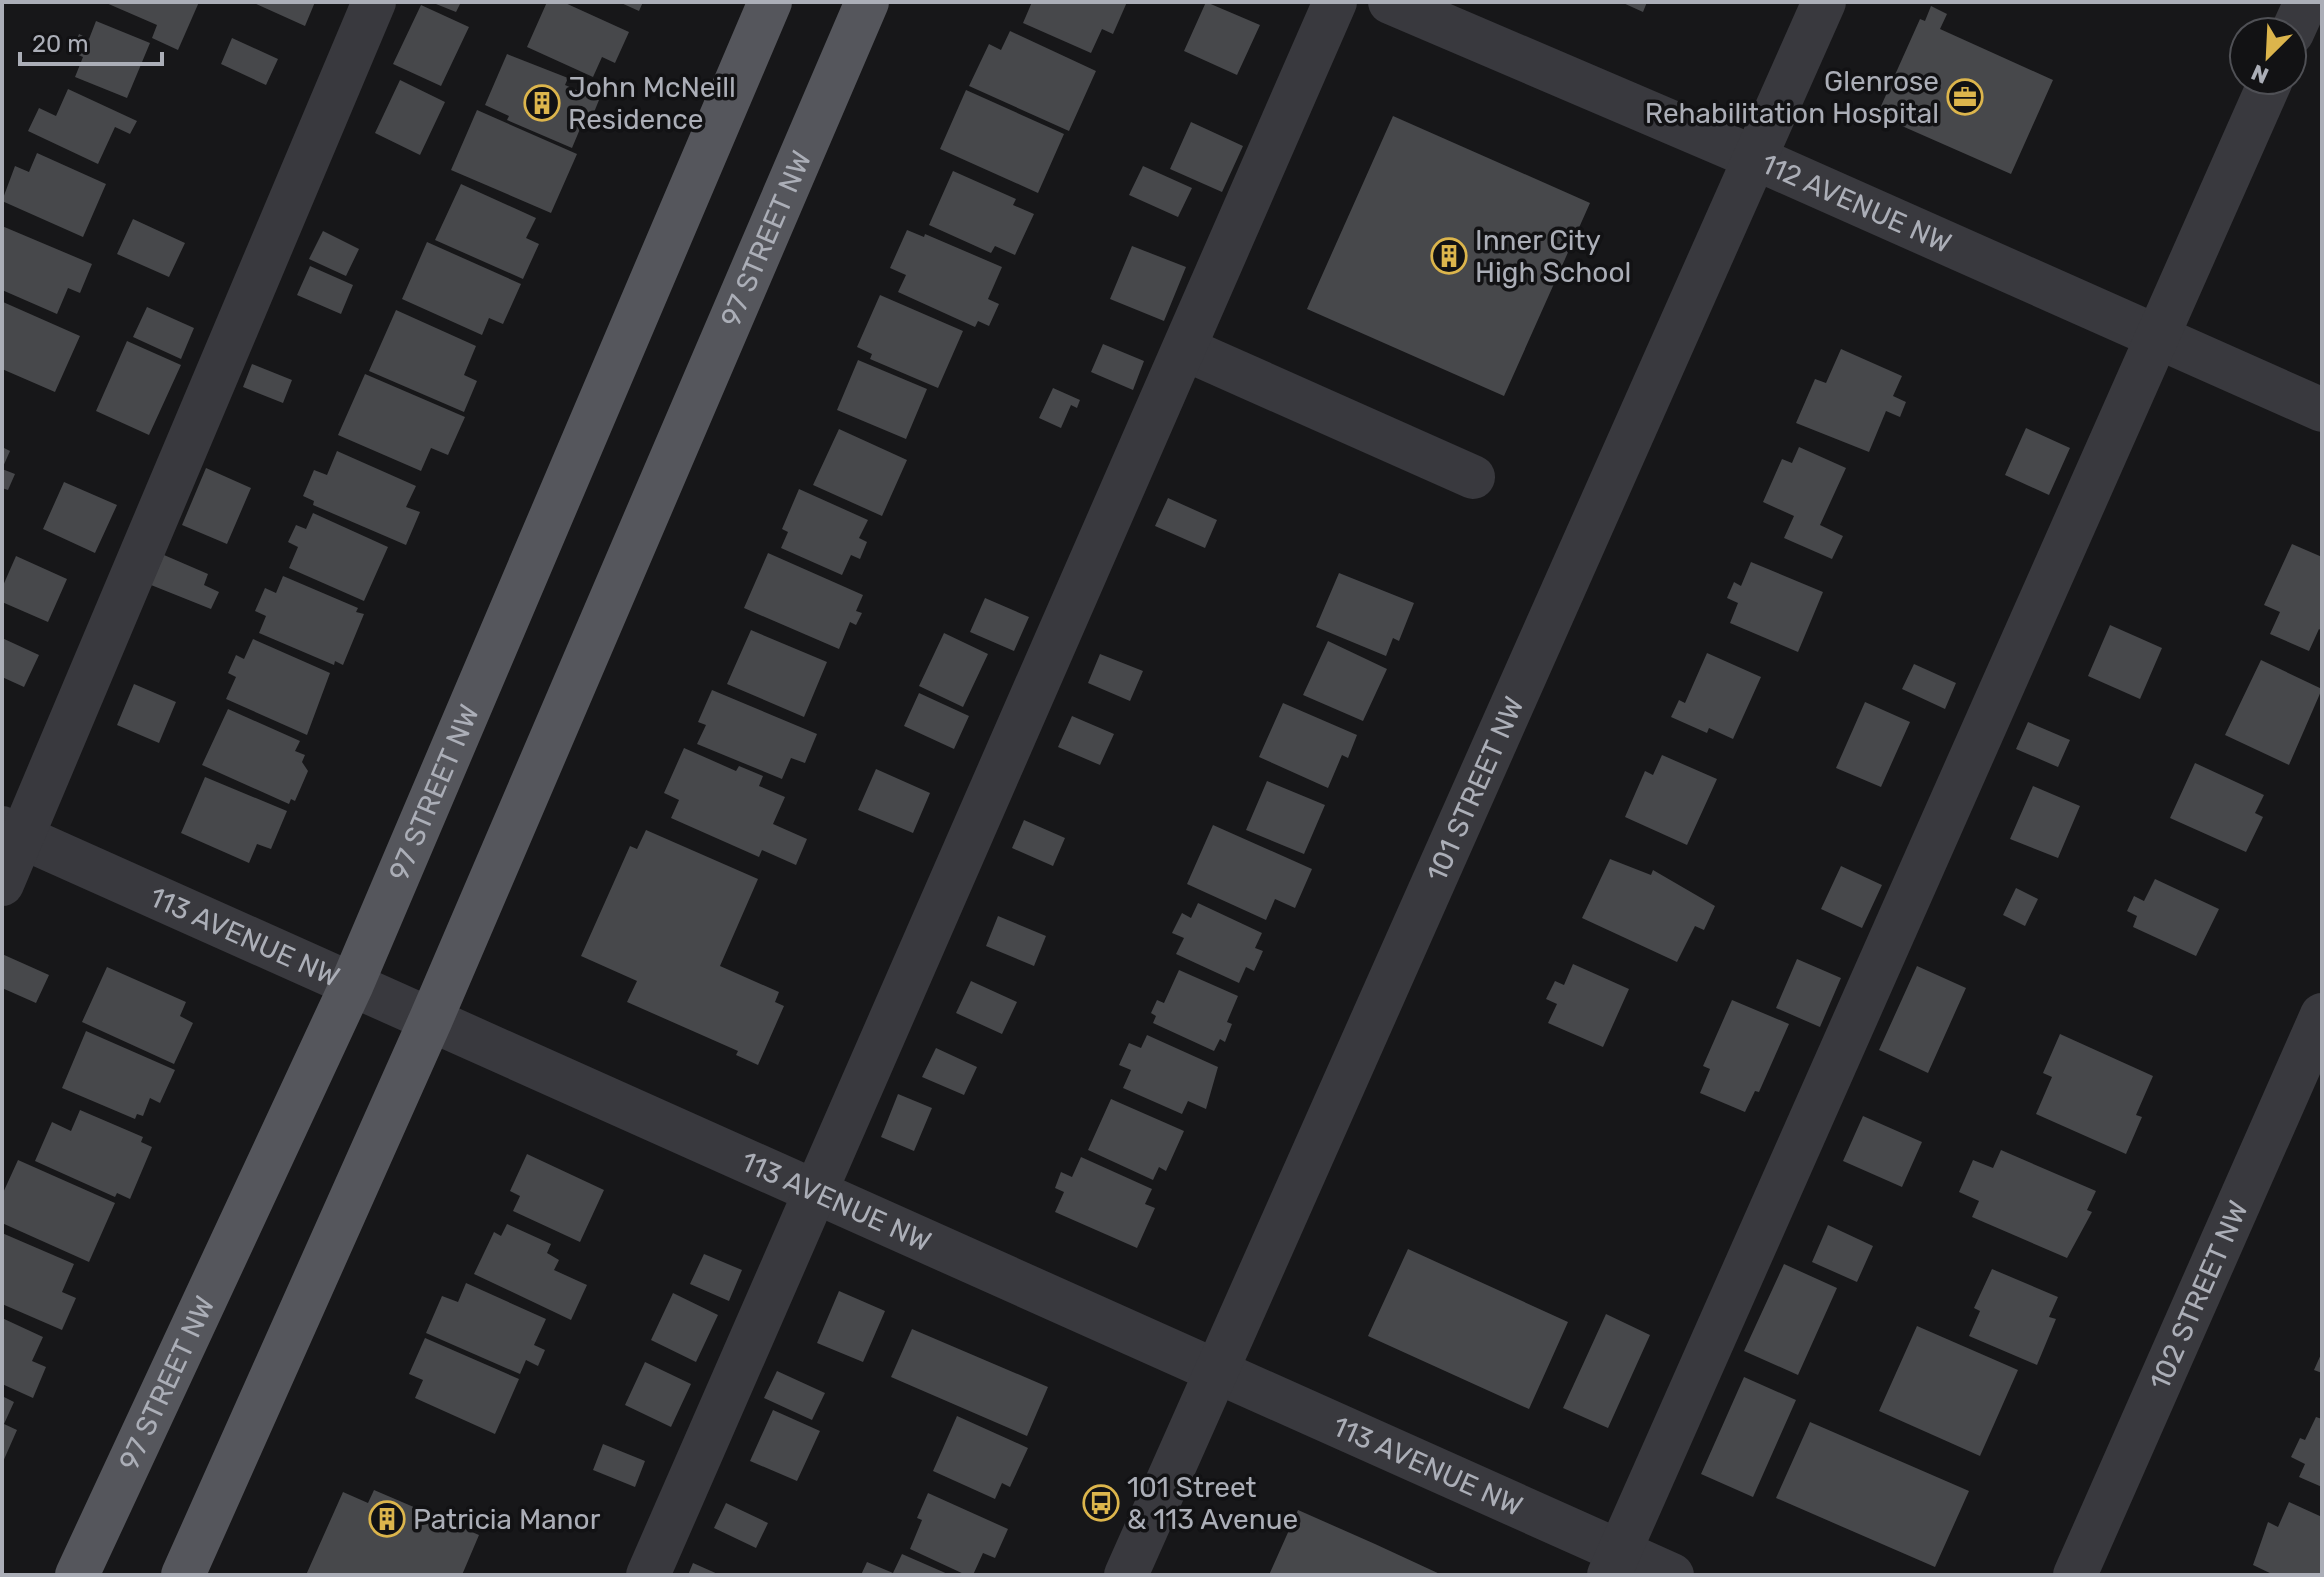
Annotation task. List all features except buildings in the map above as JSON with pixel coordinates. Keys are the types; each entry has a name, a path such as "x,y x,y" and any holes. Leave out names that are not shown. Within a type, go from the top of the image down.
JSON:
{"main road":[{"name":"97 STREET NW","path":"77,1575 352,984 770,2"},
{"name":"97 STREET NW","path":"183,1575 431,1019 867,2"}],"street":[{"path":"2,884 13,833 374,2"},
{"path":"648,1575 1335,2"},
{"name":"112 AVENUE NW","path":"1390,2 1755,158 2322,410"},
{"name":"101 STREET NW","path":"1126,1575 1824,2"},
{"path":"1614,1563 2264,96"},
{"path":"1185,349 1473,477"},
{"name":"113 AVENUE NW","path":"13,833 1219,1371 1614,1563 1672,1575"},
{"name":"102 STREET NW","path":"2075,1575 2322,1015"}],"place":[{"name":"Glenrose Rehabilitation Hospital","path":"1965,97"},
{"name":"John McNeill Residence","path":"542,103"},
{"name":"Inner City High School","path":"1449,256"},
{"name":"101 Street & 113 Avenue","path":"1101,1503"},
{"name":"Patricia Manor","path":"387,1519"}]}
